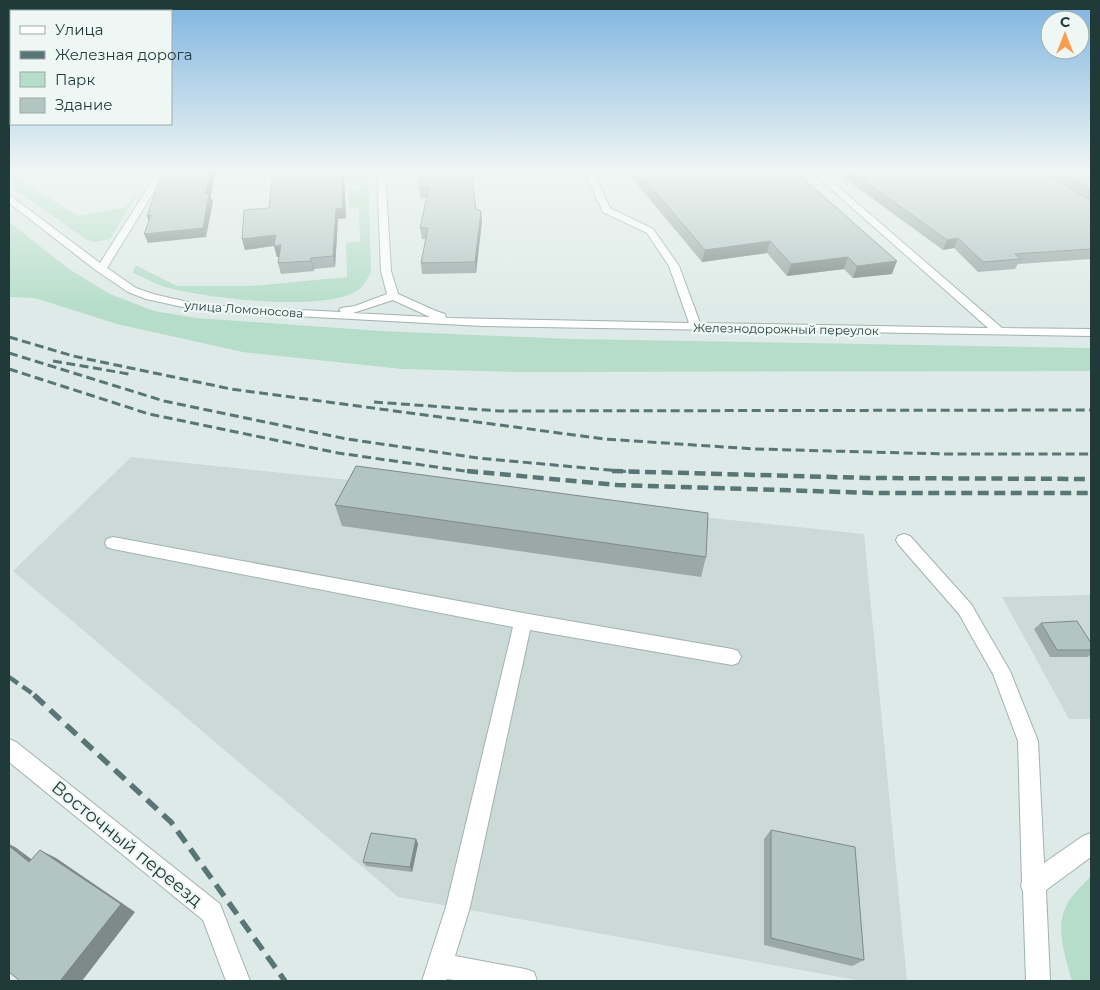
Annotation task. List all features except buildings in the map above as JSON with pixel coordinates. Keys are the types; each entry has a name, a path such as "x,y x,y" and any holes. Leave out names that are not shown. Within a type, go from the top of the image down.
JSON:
{"street":[{"name":"улица Ломоносова","path":"34,218 101,269 132,290 150,298 216,309 482,323"},
{"path":"101,269 133,218"},
{"path":"383,218 386,272 394,296"},
{"path":"622,218 650,232 674,266 696,327"},
{"path":"869,218 1000,332"},
{"path":"301,314 357,309 394,296 432,314 482,323"},
{"name":"Железнодорожный переулок","path":"482,323 1091,333"},
{"path":"904,540 965,609 1001,672 1028,741 1032,886 1038,981"},
{"path":"113,542 523,621 732,657"},
{"path":"523,621 458,907 437,973 525,981"},
{"name":"Восточный переезд","path":"9,749 212,912 238,981"},
{"path":"1032,886 1091,844"}],"shaded area":[{"path":"131,457 864,534 907,981 862,981 398,897 13,571"},
{"path":"1091,595 1091,719 1069,719 1002,597"}],"green space":[{"path":"56,218 123,218 110,239 95,242 85,239"},
{"path":"359,218 369,218 371,272 363,286 358,290 338,298 289,302 233,299 161,286 133,273 135,265 177,286 250,286 347,277 346,243 360,241"},
{"path":"9,222 69,269 110,294 154,311 196,318 381,331 571,339 1091,348 1091,371 522,372 402,369 243,352 117,324 35,298 9,297"},
{"path":"1091,876 1091,981 1072,981 1062,940 1062,919 1070,899"}],"railway":[{"path":"9,337 73,356 231,389 604,439 755,449 945,454 1091,454"},
{"path":"9,353 164,401 347,439 478,458 622,471"},
{"path":"53,361 129,374"},
{"path":"9,369 149,414 338,453 478,473"},
{"path":"374,402 500,411 1091,410"},
{"path":"467,471 617,485 876,493 1091,493"},
{"path":"612,471 622,471"},
{"path":"622,471 869,478 1091,479"},
{"path":"622,471 641,473"},
{"path":"9,677 36,696"},
{"path":"34,695 171,822 285,981"}]}
